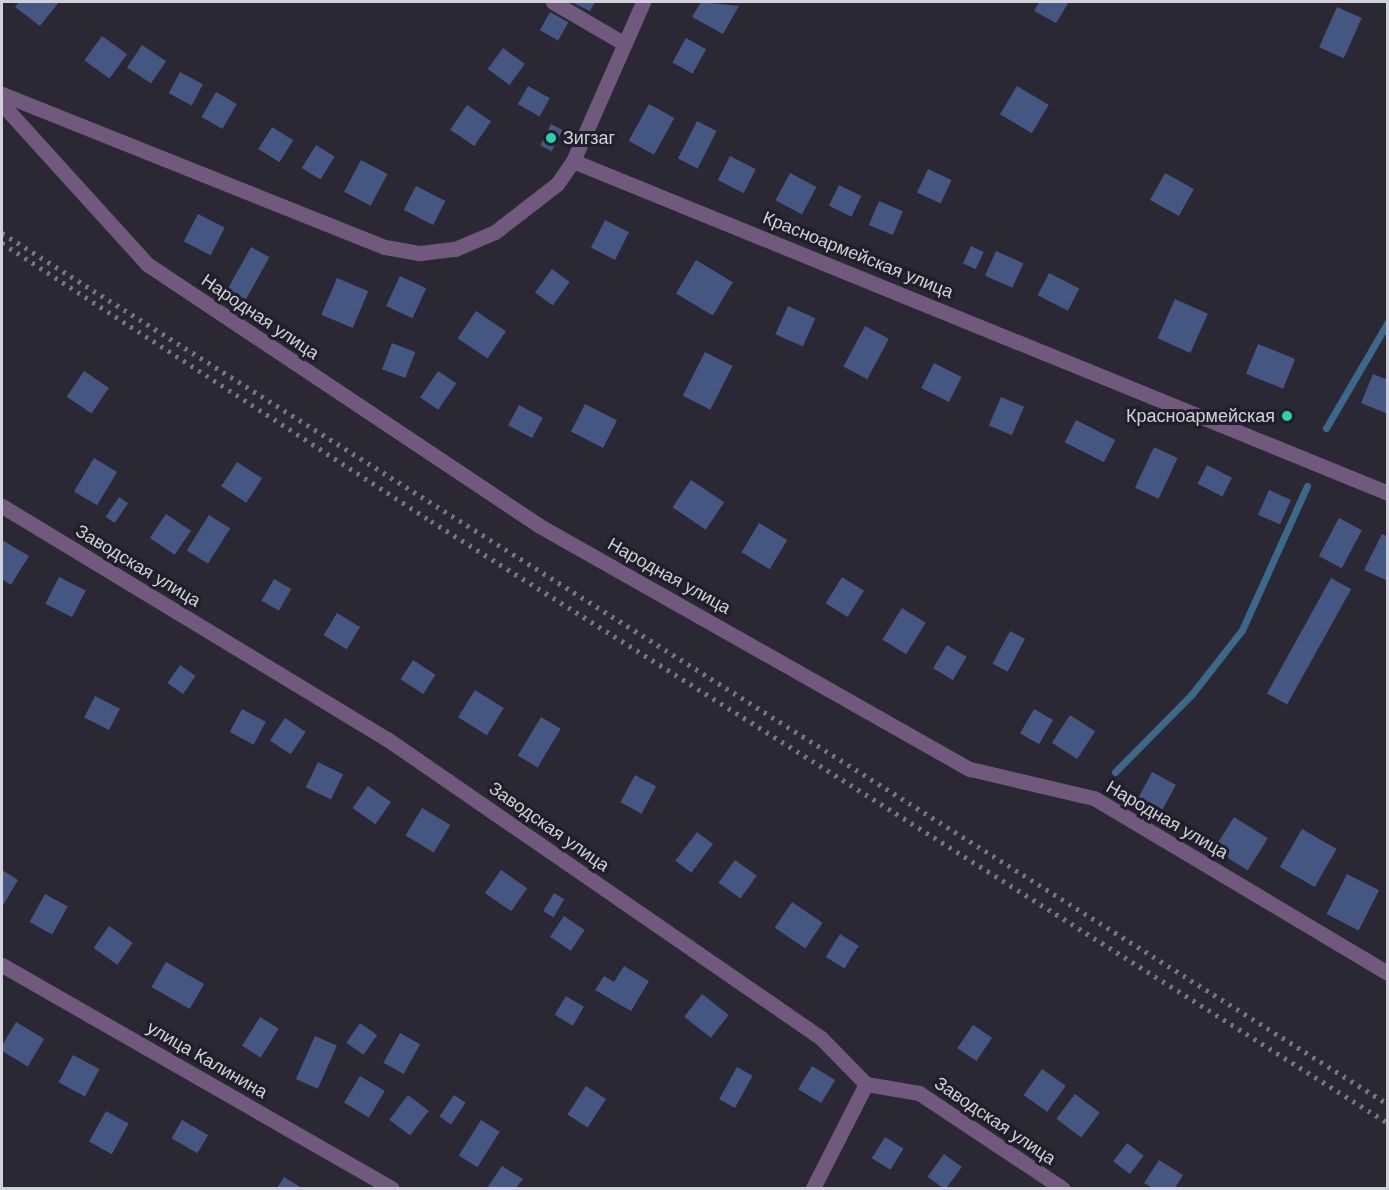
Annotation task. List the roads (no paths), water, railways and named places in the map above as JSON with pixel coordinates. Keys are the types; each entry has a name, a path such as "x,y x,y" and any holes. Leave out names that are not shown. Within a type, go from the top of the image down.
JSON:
{"street":[{"path":"553,2 625,44"},
{"path":"2,94 329,227 385,247 420,253 455,249 495,232 534,206 573,161 643,2"},
{"name":"Народная улица","path":"2,104 147,264 538,525 970,769 1094,798 1388,973"},
{"name":"Красноармейская улица","path":"573,161 1388,493"},
{"name":"Заводская улица","path":"2,506 387,739 821,1038 866,1084 919,1093 1062,1188"},
{"name":"улица Калинина","path":"2,965 392,1188"},
{"path":"813,1188 866,1084"}],"waterway":[{"path":"1326,428 1388,322"},
{"path":"1115,772 1192,694 1242,630 1307,486"}],"railway":[{"path":"2,233 1388,1104"},
{"path":"2,243 431,521 1388,1123"}],"place":[{"name":"Зигзаг","path":"551,138"},
{"name":"Красноармейская","path":"1287,416"}]}
